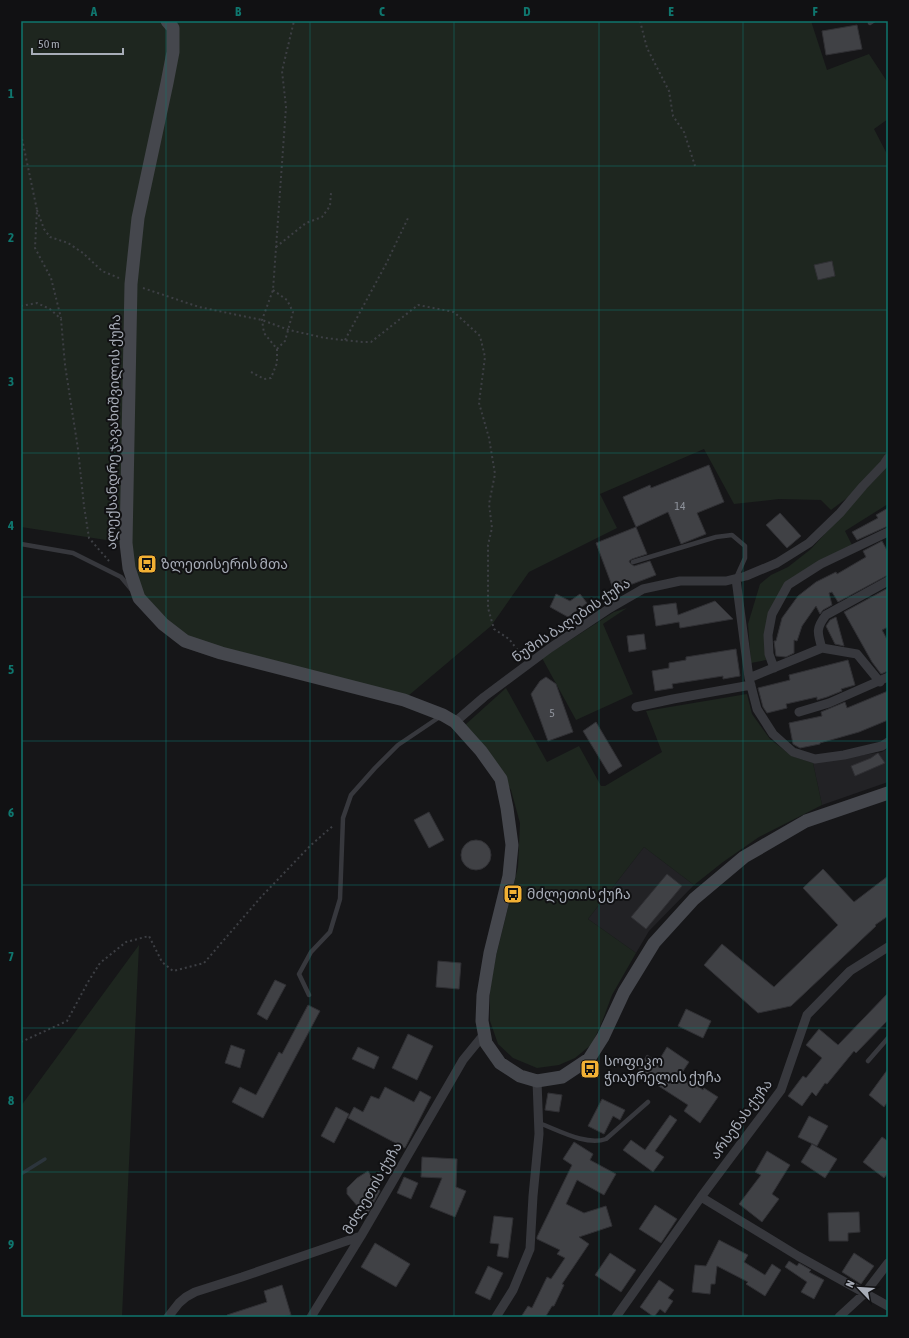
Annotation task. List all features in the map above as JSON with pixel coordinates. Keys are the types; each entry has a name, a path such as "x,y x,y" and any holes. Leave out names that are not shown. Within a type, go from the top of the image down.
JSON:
{"main road":[{"name":"ალექსანდრე ჯავახიშვილის ქუჩა","path":"167,21 173,28 173,52 138,218 131,284 126,543 128,568 139,598 164,624 185,641 221,653 404,700 443,715 455,722 481,751 501,779 512,845 509,876 490,953 483,995 482,1021 486,1043 500,1063 520,1076 537,1081"},
{"path":"537,1081 562,1077 589,1059 603,1037 624,992 654,943 694,898 744,857 806,821 888,793"}],"street":[{"name":"ნუშის ბაღების ქუჩა","path":"455,722 484,697 529,664 592,620 643,589 680,581 726,581 736,579 777,563 809,543 840,513 888,458"},
{"path":"774,668 769,654 768,635 772,614 788,586 822,564 888,532"},
{"path":"736,579 750,682 757,709 773,734 793,752 815,759 844,755 882,746 888,742"},
{"path":"822,648 817,629 826,615 888,581"},
{"path":"636,707 750,682 774,668 822,648 857,654 884,679 829,702 799,712"},
{"name":"არსენას ქუჩა","path":"616,1317 701,1196 782,1090 807,1015 850,971 888,947"},
{"name":"მძლეთის ქუჩა","path":"311,1317 361,1236 463,1060 485,1033"},
{"path":"496,1317 513,1290 530,1249 539,1134 537,1081"},
{"path":"701,1196 798,1256 888,1306"},
{"path":"168,1317 186,1297 195,1292 361,1236"},
{"path":"839,1317 865,1292 888,1263"}],"lane":[{"path":"632,562 716,537 732,535 745,546 745,558 736,579"},
{"path":"21,544 73,553 121,577 139,598"},
{"path":"309,994 299,974 311,952 330,932 340,899 343,818 351,795 374,768 398,745 443,715"},
{"path":"868,1061 888,1038"},
{"path":"539,1123 586,1141 598,1142 606,1139 648,1102"}],"path":[{"path":"251,372 264,379 271,378 277,363 277,349 264,333 262,320 273,290 286,107 282,71 294,21"},
{"path":"640,21 646,48 669,91 673,116 684,132 695,166"},
{"path":"21,134 36,210 44,229 50,237 68,243 83,253 102,271 131,284 199,307 262,320 288,330 325,338 371,342 418,305 454,312 480,336 485,357 479,403 489,438 495,474 490,504 492,528 488,545 488,608 494,629 509,639 529,664"},
{"path":"276,247 306,223 322,217 330,206 331,193"},
{"path":"36,210 35,248 51,278 61,319 65,365 78,449 89,538 121,577"},
{"path":"345,340 380,276 409,216"},
{"path":"273,290 287,300 293,312 285,341 277,349"},
{"path":"21,306 36,303 50,309 61,319"},
{"path":"21,1042 67,1021 100,963 126,942 149,936 162,962 173,971 204,964 261,897 311,845 343,818"}],"shaded area":[{"path":"21,21 811,21 827,70 869,54 888,83 888,119 874,129 888,156 888,458 863,486 831,510 821,500 779,499 734,504 704,449 600,494 617,528 529,572 491,626 408,696 185,641 139,598 126,543 21,527"},
{"path":"888,465 888,504 845,531 852,545 784,585 765,635 766,660 751,663 748,624 760,584 771,575 788,567 811,549"},
{"path":"627,608 603,624 633,694 576,720 542,658 614,612"},
{"path":"506,688 547,762 579,746 601,786 605,786 662,752 646,711 747,694 752,714 770,739 792,756 813,763 822,805 759,837 723,862 694,885 644,847 588,919 636,953 612,995 592,1044 575,1058 559,1065 537,1068 513,1058 498,1044 490,1021 490,989 496,956 518,867 520,823 511,790 496,765 465,725"},
{"path":"888,748 888,782 822,805 813,763 882,752"},
{"path":"644,847 694,885 649,931 636,953 588,919"},
{"path":"139,945 122,1317 21,1317 21,1106"}],"building":[{"path":"857,25 862,49 826,55 822,31"},
{"path":"832,261 835,276 818,280 814,265"},
{"path":"709,465 724,502 697,513 706,534 681,544 668,512 636,527 623,497 650,485 651,488"},
{"path":"888,508 888,526 857,540 852,532 878,518 876,515"},
{"path":"780,513 801,536 787,548 766,525"},
{"path":"636,527 647,554 629,561 634,566 650,561 656,575 614,591 596,543"},
{"path":"882,541 888,552 888,575 838,602 832,592 829,593 832,605 823,610 820,614 816,606 802,626 797,641 794,640 794,653 786,657 776,656 774,641 776,641 782,618 798,596 816,582 836,572 837,574 866,557 863,551"},
{"path":"888,588 888,627 882,630 888,641 888,671 881,674 872,662 844,612"},
{"path":"556,594 570,601 580,594 587,603 568,617 550,607"},
{"path":"715,601 733,619 680,628 679,622 656,626 653,606 676,603 678,615"},
{"path":"836,617 844,646 835,644 826,626 830,620"},
{"path":"644,634 646,649 629,652 627,636"},
{"path":"736,649 740,676 723,679 723,676 672,684 673,688 655,691 652,671 669,668 669,663 686,660 686,657"},
{"path":"848,660 855,685 841,689 842,691 827,697 817,700 817,697 786,704 787,708 767,713 763,707 758,688 790,680 789,675"},
{"path":"546,677 556,684 573,732 548,741 531,694 540,681"},
{"path":"888,691 888,720 859,732 820,744 800,748 793,744 789,723 822,716 821,712 845,702 847,708"},
{"path":"596,722 622,766 609,774 583,731"},
{"path":"878,753 885,763 855,776 851,766 871,758"},
{"path":"429,812 444,840 429,848 414,820"},
{"path":"476,840 487,844 491,855 487,866 476,870 465,866 461,855 465,844"},
{"path":"823,869 854,902 888,876 888,916 875,925 876,926 791,1006 758,1013 704,965 722,944 774,987 838,925 803,888"},
{"path":"667,874 682,886 646,929 631,917"},
{"path":"438,961 461,963 459,989 436,987"},
{"path":"275,980 286,985 267,1020 257,1014"},
{"path":"888,993 888,1020 856,1053 854,1051 827,1084 825,1083 816,1096 812,1092 802,1106 788,1096 803,1076 806,1078 822,1058 806,1045 819,1029 838,1045"},
{"path":"308,1005 320,1011 263,1118 232,1102 240,1087 256,1095 279,1052 282,1054"},
{"path":"686,1009 711,1021 703,1038 678,1026"},
{"path":"408,1034 433,1046 417,1080 392,1068"},
{"path":"231,1045 245,1050 240,1068 225,1063"},
{"path":"358,1047 379,1057 374,1069 352,1059"},
{"path":"667,1047 689,1062 681,1074 703,1090 704,1088 718,1097 700,1123 684,1111 688,1105 637,1072 647,1055 658,1062"},
{"path":"888,1069 888,1101 884,1107 869,1095"},
{"path":"385,1087 414,1102 420,1091 431,1097 405,1148 348,1118 354,1107 363,1112 371,1096 379,1099"},
{"path":"548,1093 562,1095 559,1112 545,1110"},
{"path":"602,1099 625,1110 620,1120 613,1116 604,1134 588,1126"},
{"path":"336,1107 349,1114 334,1143 321,1136"},
{"path":"670,1115 677,1120 655,1151 664,1157 653,1172 623,1150 631,1140 645,1150"},
{"path":"809,1116 828,1126 817,1146 798,1137"},
{"path":"882,1137 888,1141 888,1173 884,1178 863,1162"},
{"path":"574,1142 593,1154 590,1160 616,1174 604,1195 577,1180 566,1204 584,1213 606,1206 612,1226 579,1237 589,1244 562,1284 564,1285 554,1306 552,1306 546,1316 547,1317 521,1317 528,1306 532,1308 547,1277 551,1279 565,1258 557,1254 560,1250 537,1239 537,1237 572,1165 563,1159"},
{"path":"812,1144 837,1159 825,1178 801,1162"},
{"path":"767,1151 790,1165 772,1194 779,1199 762,1222 739,1204 761,1175 755,1172"},
{"path":"422,1157 457,1159 456,1187 466,1191 455,1217 430,1207 442,1178 421,1177"},
{"path":"368,1171 380,1191 368,1213 359,1208 347,1194 347,1188 357,1178"},
{"path":"404,1177 418,1183 411,1199 397,1193"},
{"path":"655,1205 677,1219 661,1243 639,1229"},
{"path":"859,1212 860,1232 848,1233 848,1241 829,1241 828,1213"},
{"path":"494,1216 513,1218 508,1258 497,1256 499,1244 490,1243"},
{"path":"719,1240 748,1255 744,1262 765,1275 772,1264 781,1270 765,1296 746,1284 748,1282 717,1266 715,1284 711,1284 710,1294 692,1292 695,1265 706,1266"},
{"path":"375,1243 410,1264 396,1287 361,1267"},
{"path":"610,1253 636,1270 621,1292 595,1275"},
{"path":"854,1253 874,1266 861,1284 842,1272"},
{"path":"789,1261 797,1266 799,1263 811,1270 809,1272 824,1280 814,1299 801,1292 807,1282 785,1267"},
{"path":"488,1266 503,1273 490,1300 475,1293"},
{"path":"659,1280 674,1290 668,1298 673,1301 665,1313 660,1309 654,1317 640,1307"},
{"path":"282,1285 291,1315 283,1317 228,1317 227,1315 267,1302 264,1291"}],"waterway":[{"path":"21,1174 45,1159"}],"place":[{"name":"ზლეთისერის მთა","path":"147,564"},
{"name":"მძლეთის ქუჩა","path":"513,894"},
{"name":"სოფიკო ჭიაურელის ქუჩა","path":"590,1069"}]}
